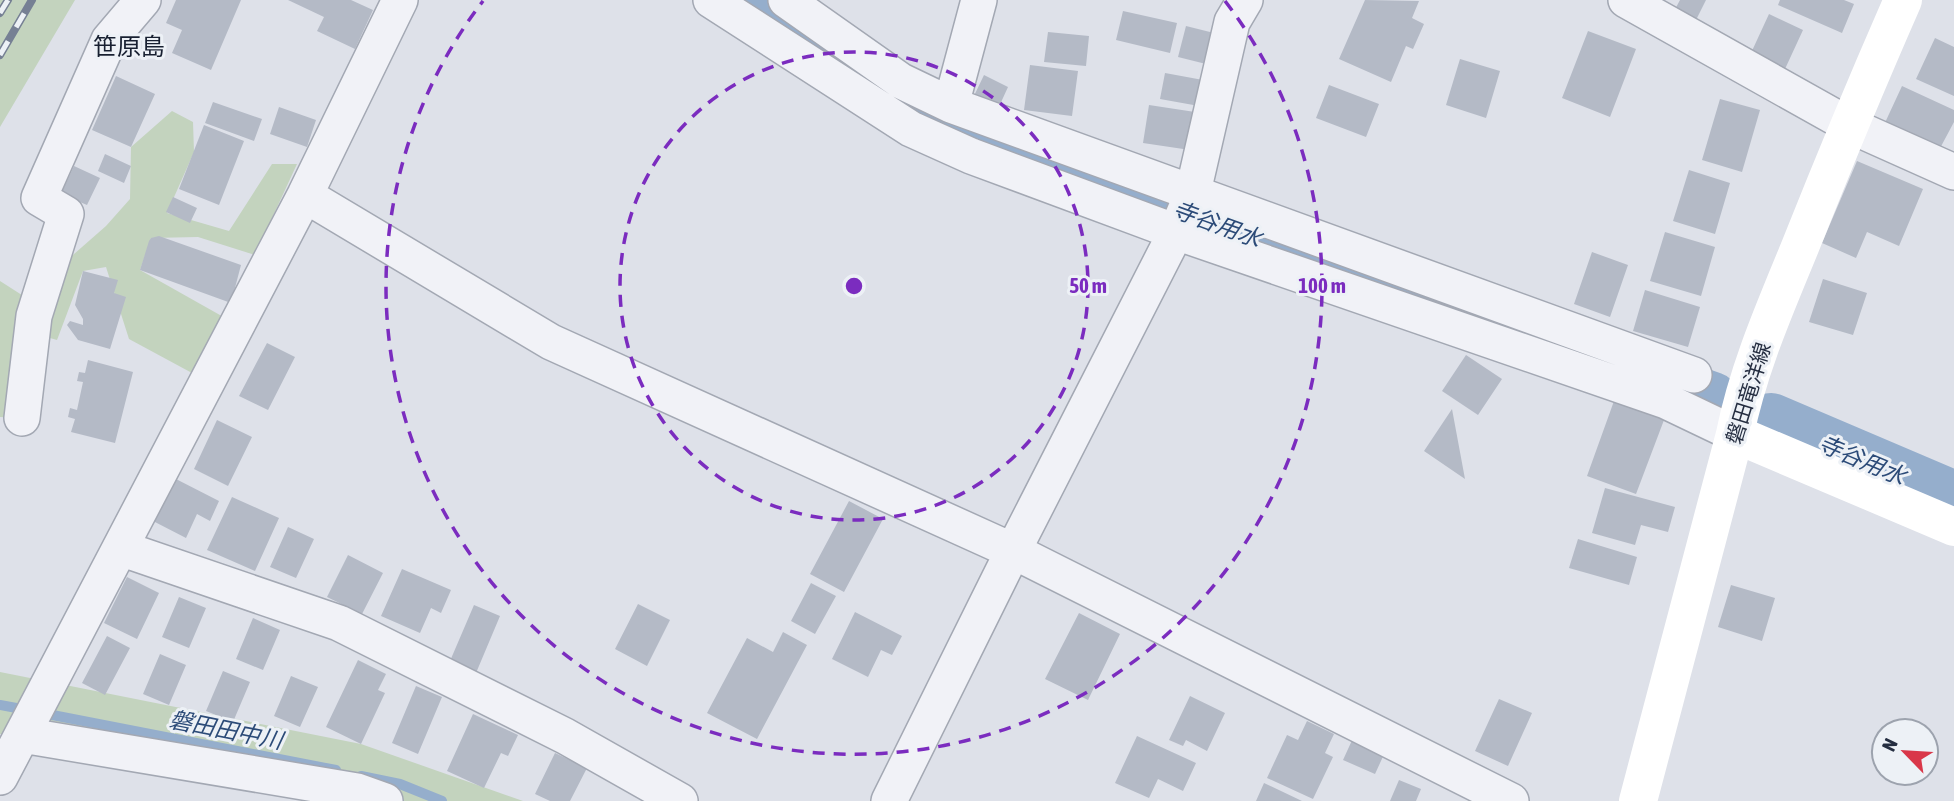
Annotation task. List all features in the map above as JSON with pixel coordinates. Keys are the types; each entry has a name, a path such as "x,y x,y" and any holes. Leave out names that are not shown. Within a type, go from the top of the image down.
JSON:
{"main road":[{"name":"磐田竜洋線","path":"1638,801 1743,396 1768,325 1903,0"},
{"path":"1735,434 1954,527"}],"street":[{"path":"22,418 34,316 66,214 39,198 109,40 143,0"},
{"path":"711,0 911,129 971,156 1176,232 1666,401 1735,434"},
{"path":"786,0 901,81 951,105 1693,375"},
{"path":"951,105 979,0"},
{"path":"889,801 1176,232 1193,192 1232,22 1245,0"},
{"path":"1626,0 1849,125 1954,172"},
{"path":"0,776 305,195 388,4"},
{"path":"305,195 551,341 1013,551 1511,801"},
{"path":"120,548 339,623 565,736 680,801"},
{"path":"22,735 357,791 385,801"}],"green space":[{"path":"0,0 75,0 0,127"},
{"path":"172,111 193,122 194,152 167,213 229,231 272,164 297,164 255,255 198,237 151,238 140,270 227,319 192,373 129,339 106,267 83,271 57,340 32,333 22,418 0,417 0,281 25,297 106,226 130,199 131,147"},
{"path":"0,672 361,744 523,801 372,801 39,738 0,734"}],"building":[{"path":"176,0 241,0 211,70 172,53 182,30 166,23"},
{"path":"288,0 351,0 373,10 355,49 317,31 324,17"},
{"path":"1365,0 1419,1 1412,18 1424,24 1413,49 1406,46 1391,82 1339,59"},
{"path":"1680,0 1706,0 1693,26 1672,15"},
{"path":"1780,0 1844,0 1854,4 1842,33 1778,5"},
{"path":"1123,11 1177,23 1170,53 1116,40"},
{"path":"1769,14 1803,30 1785,69 1751,53"},
{"path":"1186,26 1218,34 1210,65 1178,57"},
{"path":"1588,31 1636,49 1610,117 1562,98"},
{"path":"1048,32 1089,36 1086,66 1044,62"},
{"path":"1935,38 1954,47 1954,96 1916,79"},
{"path":"1460,59 1500,71 1486,118 1446,105"},
{"path":"1030,65 1078,71 1072,116 1024,110"},
{"path":"1165,73 1203,80 1199,106 1160,99"},
{"path":"984,75 1008,87 997,111 972,100"},
{"path":"116,76 155,94 131,147 92,130"},
{"path":"1329,85 1379,104 1366,137 1316,118"},
{"path":"1902,86 1954,110 1954,122 1938,152 1883,127"},
{"path":"1720,99 1760,110 1742,172 1702,160"},
{"path":"213,102 262,119 254,141 205,123"},
{"path":"1149,105 1195,112 1190,150 1143,143"},
{"path":"279,107 316,120 307,147 270,134"},
{"path":"204,125 244,141 219,205 179,189"},
{"path":"105,154 131,166 124,183 98,171"},
{"path":"1857,161 1923,189 1899,246 1867,232 1856,258 1822,243"},
{"path":"74,166 100,178 87,205 61,194"},
{"path":"1689,170 1730,183 1715,234 1673,221"},
{"path":"173,197 197,208 190,223 166,212"},
{"path":"1665,232 1715,247 1701,296 1650,281"},
{"path":"159,236 241,265 231,303 140,270 149,241"},
{"path":"1592,252 1628,265 1610,317 1574,304"},
{"path":"83,271 118,280 114,293 126,297 110,349 78,340 67,325 70,321 83,325 83,319 75,305"},
{"path":"1823,279 1867,293 1853,335 1809,322"},
{"path":"1645,290 1700,307 1688,347 1633,331"},
{"path":"267,343 295,357 268,410 239,396"},
{"path":"1466,355 1502,379 1478,415 1442,391"},
{"path":"88,360 133,372 115,443 71,432 75,419 68,417 70,408 77,410 83,382 77,381 79,372 85,373"},
{"path":"1614,401 1664,420 1636,494 1587,476"},
{"path":"1452,409 1465,479 1424,451"},
{"path":"217,420 252,437 228,486 194,469"},
{"path":"174,478 219,501 210,521 197,514 186,538 153,521"},
{"path":"1605,488 1675,507 1668,532 1641,525 1635,545 1592,533"},
{"path":"232,497 279,518 255,571 207,550"},
{"path":"849,501 883,519 844,592 810,574"},
{"path":"288,527 314,539 296,578 270,567"},
{"path":"1578,539 1637,557 1629,585 1569,568"},
{"path":"348,555 383,573 362,614 327,597"},
{"path":"402,569 451,590 441,613 431,608 420,633 381,616"},
{"path":"127,577 159,593 137,639 104,623"},
{"path":"811,583 836,596 815,634 791,621"},
{"path":"1731,585 1775,598 1762,641 1718,627"},
{"path":"179,597 206,608 189,648 162,637"},
{"path":"638,604 670,620 647,666 615,649"},
{"path":"474,605 500,616 476,673 450,661"},
{"path":"855,612 902,636 892,655 881,650 868,677 832,659"},
{"path":"1079,613 1120,634 1088,700 1045,679"},
{"path":"253,618 280,630 263,670 236,659"},
{"path":"783,632 807,645 757,739 707,713 747,638 773,652"},
{"path":"107,636 130,648 105,695 82,683"},
{"path":"160,654 186,665 169,705 143,694"},
{"path":"358,660 386,674 378,690 385,693 361,744 326,727"},
{"path":"223,671 250,682 233,722 206,711"},
{"path":"291,676 318,687 300,727 274,716"},
{"path":"416,686 442,697 418,754 392,743"},
{"path":"1190,696 1225,713 1207,751 1186,740 1183,746 1169,740"},
{"path":"1499,699 1532,713 1508,766 1475,751"},
{"path":"473,714 518,735 508,756 501,753 484,788 447,771"},
{"path":"1307,721 1334,734 1325,753 1333,757 1313,799 1267,778 1287,735 1298,740"},
{"path":"1137,736 1196,763 1183,791 1158,779 1149,798 1115,783"},
{"path":"1354,736 1386,750 1375,774 1343,760"},
{"path":"555,753 587,768 570,801 550,801 535,794"},
{"path":"1399,780 1421,789 1416,801 1390,801"},
{"path":"1264,783 1302,801 1256,801"}],"waterway":[{"name":"寺谷用水","path":"745,0 870,83 948,128 1712,400"},
{"name":"寺谷用水","path":"1771,421 1954,499"},
{"name":"磐田田中川","path":"0,705 27,710"},
{"name":"磐田田中川","path":"42,713 336,770"},
{"name":"磐田田中川","path":"361,776 400,784 442,801"}],"railway":[{"path":"0,13 8,0"},
{"path":"0,55 32,0"}],"district":[{"name":"笹原島","path":"129,46"}]}
